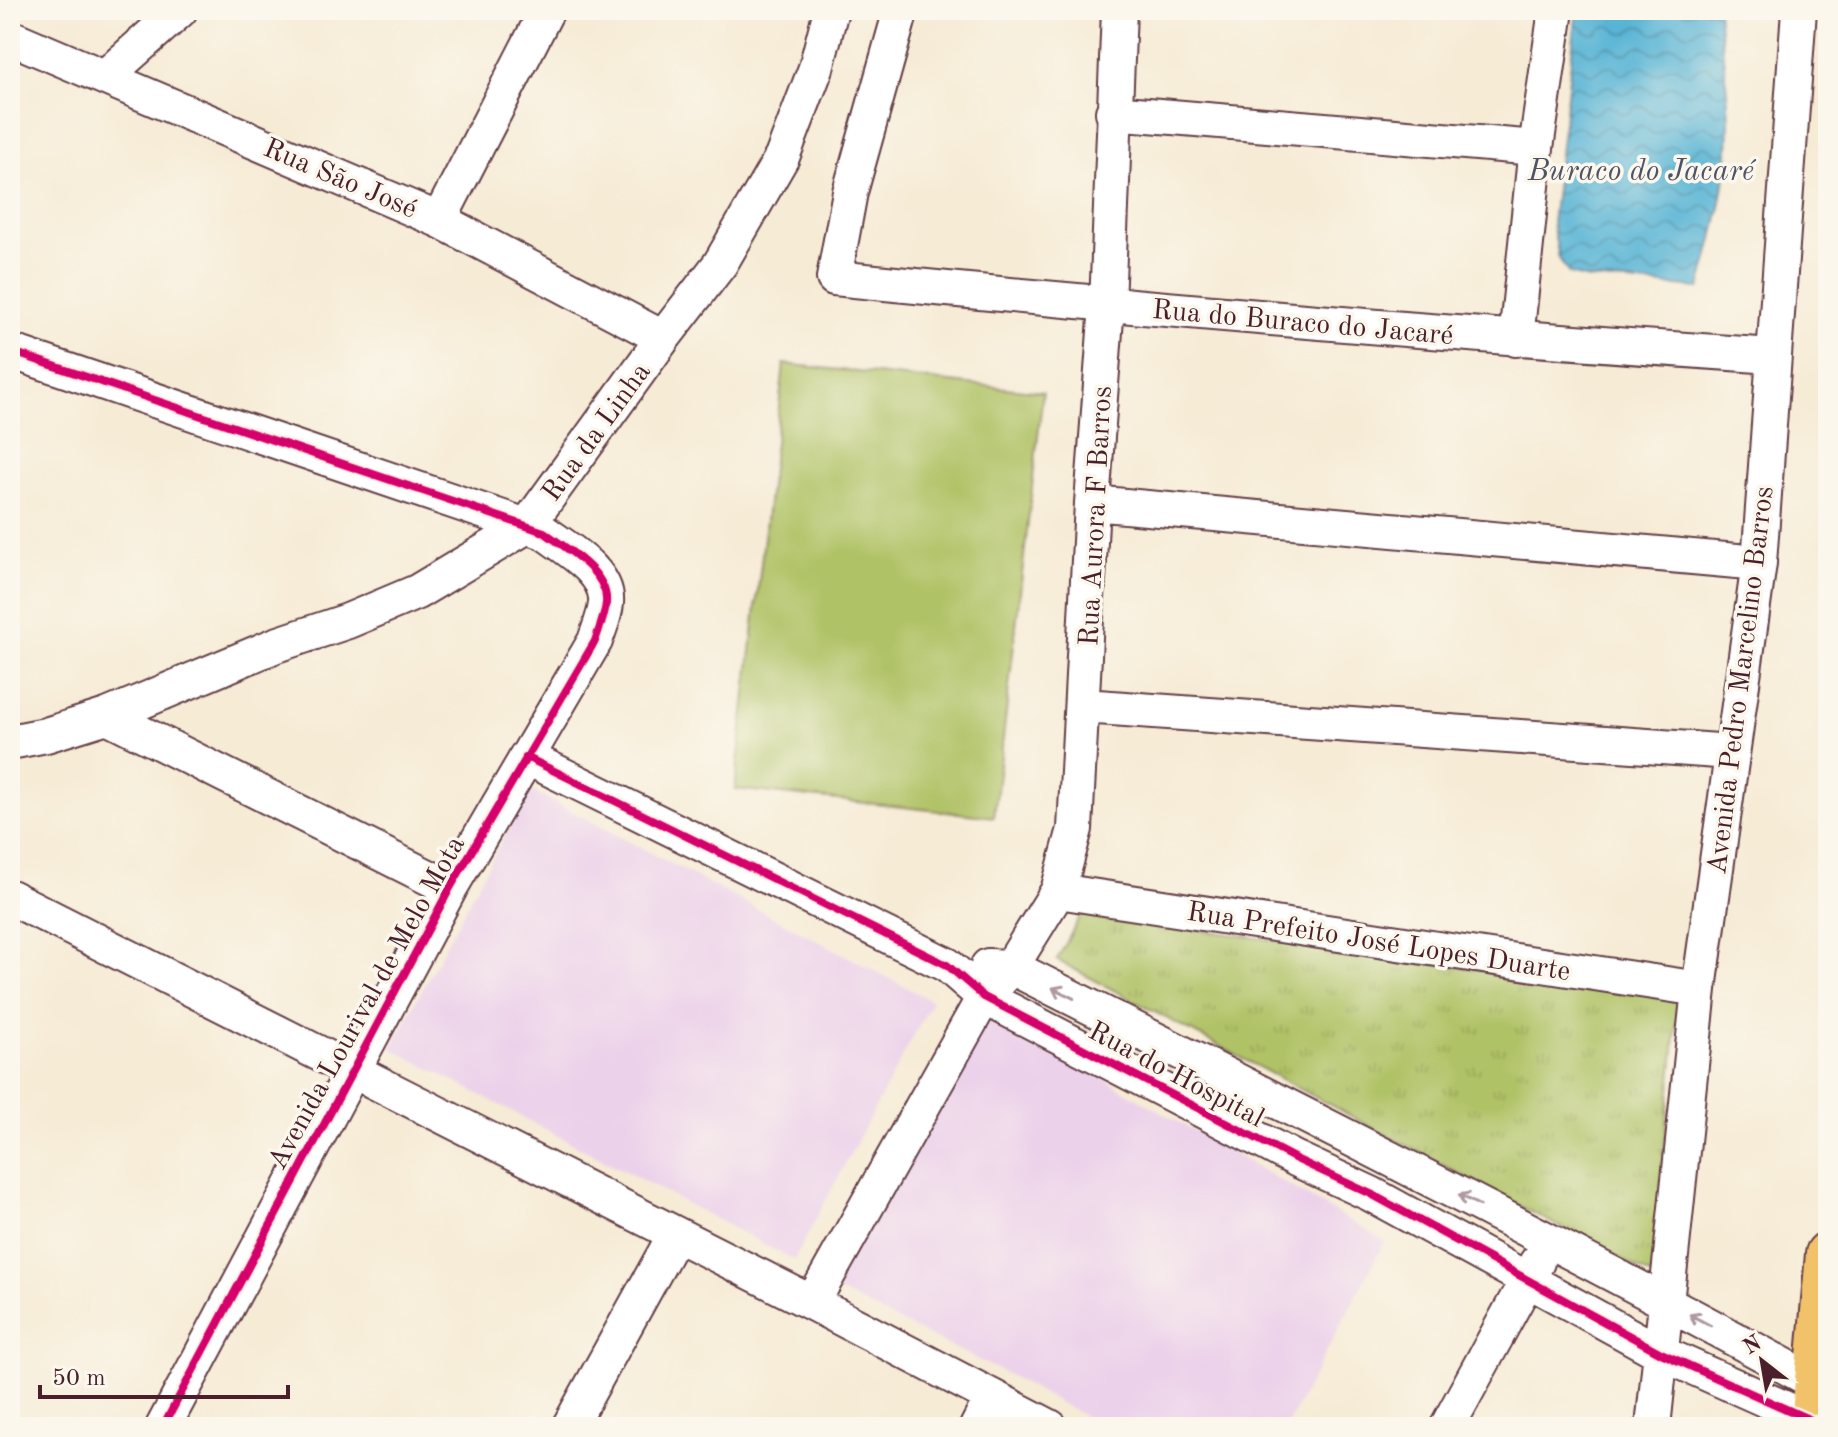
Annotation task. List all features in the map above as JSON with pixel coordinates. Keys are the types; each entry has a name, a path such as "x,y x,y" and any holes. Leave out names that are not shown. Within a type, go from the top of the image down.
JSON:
{"main road":[{"path":"1815,1411 1828,1254"}],"street":[{"path":"106,76 180,10"},
{"path":"439,220 547,10"},
{"name":"Rua da Linha","path":"10,742 46,735 107,716 276,645 348,621 417,592 527,526 720,264 782,157 816,68 831,10"},
{"name":"Rua do Buraco do Jacaré","path":"901,10 850,192 834,278 1107,305 1516,339 1773,356"},
{"name":"Rua Aurora F Barros","path":"812,1303 984,997 1011,967 1058,891 1075,829 1092,503 1107,305 1119,10"},
{"path":"1516,339 1536,148 1556,10"},
{"name":"Avenida Pedro Marcelino Barros","path":"1653,1427 1699,989 1759,563 1799,10"},
{"name":"Rua São José","path":"10,37 439,220 663,338"},
{"path":"1113,112 1536,148"},
{"path":"10,351 527,526"},
{"path":"1092,503 1759,563"},
{"name":"Avenida Lourival de Melo Mota","path":"163,1427 450,888 595,641 607,601 604,589 594,573 544,532 527,526"},
{"path":"1083,706 1732,752"},
{"path":"107,716 450,888"},
{"name":"Rua do Hospital","path":"526,757 947,965 984,997 1296,1159 1371,1194 1661,1353 1815,1411"},
{"name":"Rua Prefeito José Lopes Duarte","path":"1058,891 1699,989"},
{"path":"10,897 812,1303 985,1413 1050,1427"},
{"name":"Rua do Hospital","path":"947,965 1011,967 1317,1120 1666,1301 1815,1411"},
{"path":"1296,1159 1317,1120"},
{"path":"569,1427 675,1235"},
{"path":"1447,1427 1550,1242"}],"shaded area":[{"path":"529,789 932,1001 794,1260 391,1048"},
{"path":"986,1011 1385,1241 1286,1427 1104,1427 1007,1374 831,1288"}],"green space":[{"path":"784,364 1043,392 994,817 735,789"},
{"path":"1082,913 1679,998 1652,1276 1057,960"}],"water":[{"name":"Buraco do Jacaré","path":"1577,10 1718,10 1729,122 1727,164 1700,288 1589,279 1569,274 1559,258 1552,223"}],"cycle path":[{"path":"10,351 544,532 584,562 601,581 605,592 604,613 595,641 450,888 163,1427"},
{"path":"526,757 947,965 984,997 1296,1159 1371,1194 1661,1353 1813,1421"}]}
